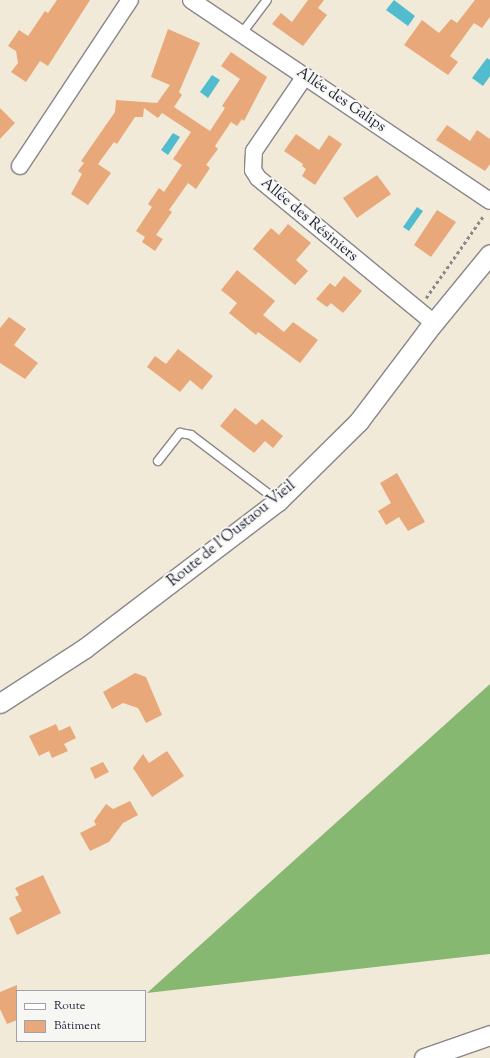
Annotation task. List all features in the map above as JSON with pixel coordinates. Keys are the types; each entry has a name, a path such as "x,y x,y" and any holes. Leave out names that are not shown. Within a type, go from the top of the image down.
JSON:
{"street":[{"path":"20,166 130,0"},
{"name":"Allée des Galips","path":"191,0 305,76 488,206"},
{"name":"Allée des Résiniers","path":"305,76 254,151 253,170 258,178 434,323"},
{"name":"Route de l'Oustaou Vieil","path":"0,703 85,648 278,501 359,421 434,323 490,254"},
{"path":"424,1058 490,1035"}],"lane":[{"path":"242,33 267,0"},
{"path":"158,461 180,433 191,435 278,501"}],"path":[{"path":"418,311 488,206"}],"green space":[{"path":"490,684 490,954 147,993"}],"water":[{"path":"394,0 415,16 408,26 386,10"},
{"path":"487,58 490,60 490,76 483,86 472,78"},
{"path":"212,75 220,80 208,98 200,92"},
{"path":"173,133 180,137 168,155 161,150"},
{"path":"417,207 423,211 409,231 403,227"}],"building":[{"path":"57,0 90,0 48,66 40,61 26,82 11,72 18,63 16,51 8,46 19,30 28,36 45,11 48,13"},
{"path":"308,0 324,0 318,8 327,15 303,46 272,24 281,13 292,22"},
{"path":"475,0 490,0 490,17 482,28 474,23 450,56 458,62 448,75 404,45 422,20 439,33 451,19 457,23"},
{"path":"168,29 200,43 179,92 182,95 174,107 210,131 225,108 222,106 240,79 221,66 231,52 267,77 244,121 242,119 237,126 231,122 215,146 218,149 206,165 210,168 196,189 188,183 169,210 172,212 156,235 163,239 155,251 142,242 145,237 136,231 152,207 148,204 159,188 164,192 182,165 173,159 191,132 162,113 158,118 144,108 143,117 135,117 117,144 114,142 98,164 111,173 88,205 71,194 82,174 78,171 84,163 81,161 115,112 116,100 157,103 170,85 151,77"},
{"path":"0,108 15,123 0,139"},
{"path":"447,125 470,141 477,130 490,139 490,164 485,171 436,140"},
{"path":"296,134 319,150 329,135 342,144 315,185 302,176 306,169 302,166 303,164 284,151"},
{"path":"377,175 391,194 357,218 343,198"},
{"path":"437,210 456,222 431,257 414,245"},
{"path":"288,224 311,243 296,260 308,271 295,285 253,249 271,228 279,235"},
{"path":"237,270 275,301 263,315 284,332 293,322 318,340 300,363 258,332 256,335 229,313 237,303 221,290"},
{"path":"344,276 362,291 343,313 331,303 327,307 316,299 330,283 335,287"},
{"path":"9,317 26,329 14,345 38,363 25,379 0,363 0,328"},
{"path":"178,349 213,376 202,390 190,380 180,392 147,367 155,356 166,364"},
{"path":"235,408 256,425 262,419 283,436 273,448 265,441 254,453 220,426"},
{"path":"397,473 425,522 408,531 399,517 386,525 378,511 391,503 380,483"},
{"path":"135,673 146,677 162,715 146,723 138,708 123,703 112,709 103,692"},
{"path":"56,724 59,731 70,726 76,738 64,744 68,751 52,758 49,751 39,756 29,736"},
{"path":"167,751 184,776 152,797 133,768 143,754 149,763"},
{"path":"103,762 109,772 95,779 90,768"},
{"path":"130,801 138,815 123,823 109,842 90,851 80,833 96,825 94,821 106,804 113,809"},
{"path":"43,875 61,913 17,935 9,918 22,911 15,897 19,895 15,888"},
{"path":"17,985 16,1020 7,1024 0,1009 0,992"}]}
